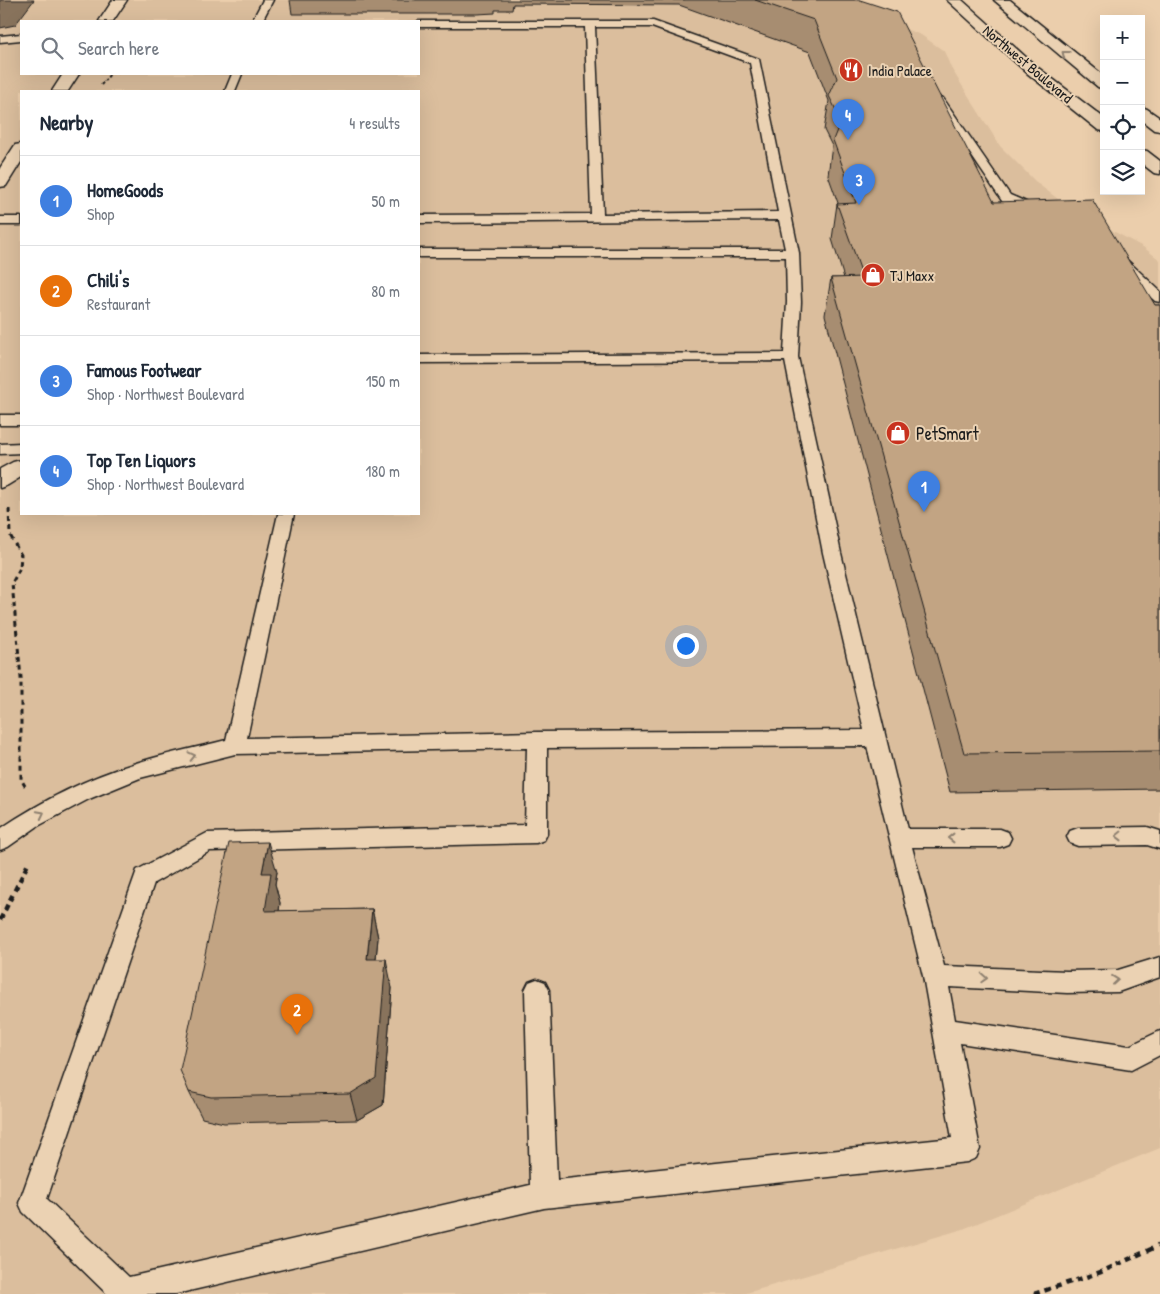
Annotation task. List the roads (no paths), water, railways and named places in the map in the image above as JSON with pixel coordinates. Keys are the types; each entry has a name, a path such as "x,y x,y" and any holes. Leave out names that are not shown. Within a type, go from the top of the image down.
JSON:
{"main road":[{"path":"107,20 120,0"},
{"name":"Northwest Boulevard","path":"954,0 1032,70 1100,123"},
{"name":"Northwest Boulevard","path":"1001,0 1100,81"},
{"path":"61,90 70,75"},
{"path":"1145,115 1160,126"},
{"path":"0,182 20,151"},
{"path":"1145,157 1160,169"},
{"path":"0,480 20,467"}],"lane":[{"path":"258,20 268,0"},
{"path":"420,24 653,24 755,61 792,253 794,302 791,356 817,486 899,838 935,976 967,1149 544,1195 125,1292 32,1203 146,878 207,842 536,834 537,740"},
{"path":"590,24 597,218"},
{"path":"0,39 20,37"},
{"path":"230,90 237,75"},
{"path":"934,93 1006,198 1049,217"},
{"path":"420,219 785,216"},
{"path":"0,221 20,221"},
{"path":"420,253 792,253"},
{"path":"1112,254 1160,298"},
{"path":"420,359 791,356"},
{"path":"0,420 20,420"},
{"path":"0,449 20,448"},
{"path":"234,746 286,515"},
{"path":"0,841 30,820 82,792 136,771 234,746 537,740 876,738"},
{"path":"1078,837 1147,836 1160,840"},
{"path":"899,838 1000,838"},
{"path":"935,976 1067,982 1118,981 1160,967"},
{"path":"538,990 544,1195"},
{"path":"945,1030 1131,1058 1160,1042"}],"place":[{"name":"India Palace","path":"851,70"},
{"name":"Top Ten Liquors","path":"848,140"},
{"name":"Famous Footwear","path":"859,205"},
{"name":"TJ Maxx","path":"873,275"},
{"name":"PetSmart","path":"898,433"},
{"name":"HomeGoods","path":"924,512"},
{"name":"Chili's","path":"297,1035"}]}
